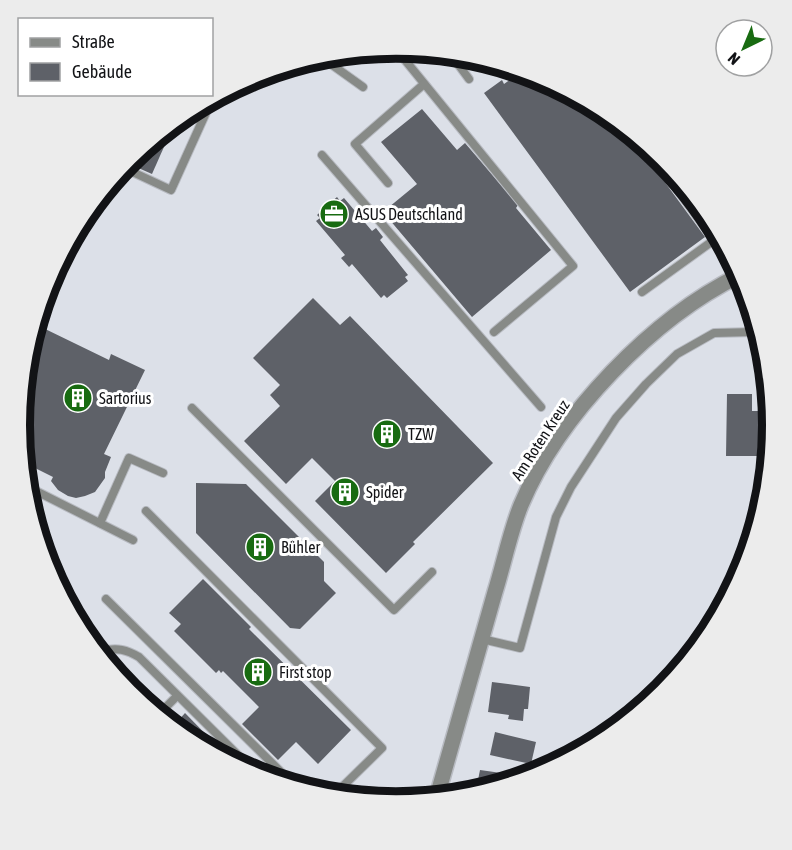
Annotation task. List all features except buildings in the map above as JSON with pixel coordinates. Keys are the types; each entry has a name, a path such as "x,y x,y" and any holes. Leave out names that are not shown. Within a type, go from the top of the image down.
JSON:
{"street":[{"name":"Am Roten Kreuz","path":"439,788 521,505 545,460 576,415 615,367 674,316 732,280"}],"lane":[{"path":"404,59 573,266 494,332"},
{"path":"331,65 363,87"},
{"path":"459,65 470,79"},
{"path":"388,183 355,144 424,84"},
{"path":"132,172 171,190 206,113"},
{"path":"322,155 542,407"},
{"path":"642,292 712,241"},
{"path":"482,639 520,648 556,517 595,449 616,418 677,354 714,333 750,332"},
{"path":"192,408 394,610 432,572"},
{"path":"100,523 129,458 163,473"},
{"path":"36,491 133,540"},
{"path":"146,511 382,748 342,787"},
{"path":"106,599 281,773"},
{"path":"108,650 127,650 139,657 235,754"},
{"path":"165,708 177,696"}],"place":[{"name":"ASUS Deutschland","path":"334,214"},
{"name":"Sartorius","path":"78,398"},
{"name":"TZW","path":"387,434"},
{"name":"Spider","path":"345,492"},
{"name":"Bühler","path":"260,547"},
{"name":"First stop","path":"258,672"}]}
